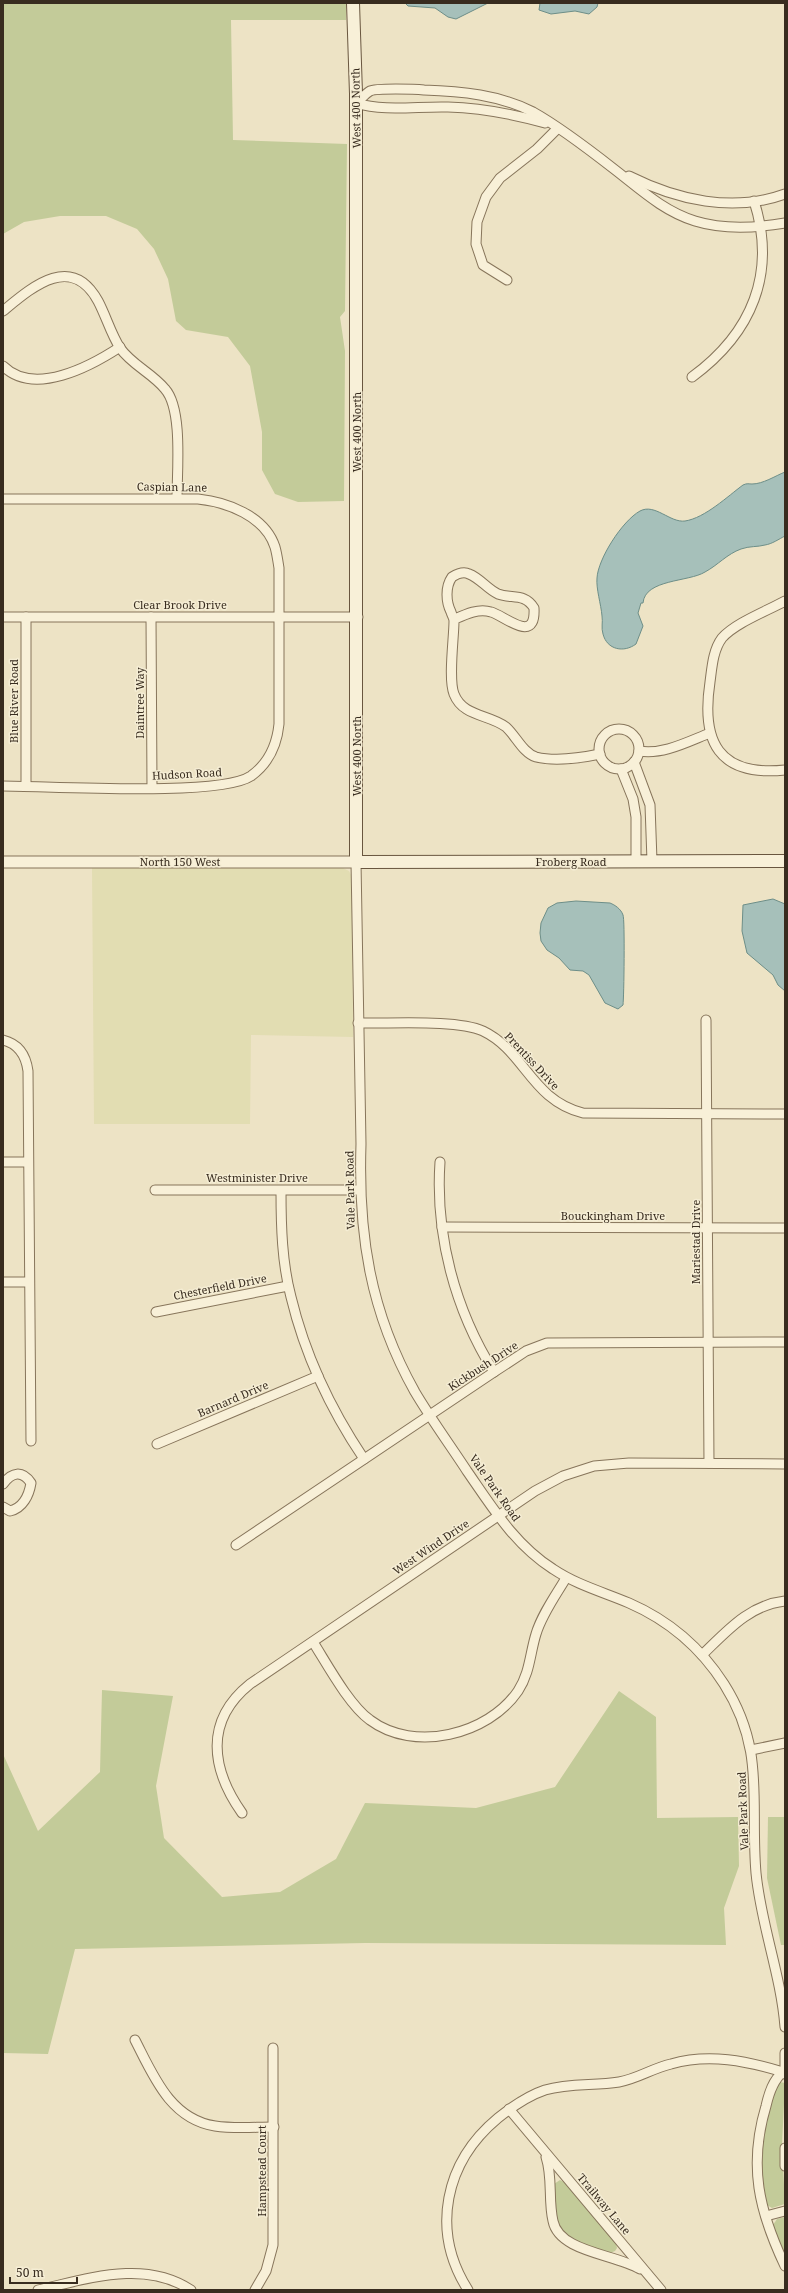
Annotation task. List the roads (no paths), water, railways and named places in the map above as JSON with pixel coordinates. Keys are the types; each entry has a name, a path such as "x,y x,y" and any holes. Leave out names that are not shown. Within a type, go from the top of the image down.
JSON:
{"main road":[{"name":"West 400 North","path":"353,3 356,103 358,617 356,862"},
{"name":"Froberg Road","path":"356,862 785,861"}],"street":[{"path":"356,103 372,91 453,90 511,103 532,112 557,129 615,170 651,200 695,221 718,226 761,226 785,222"},
{"path":"356,103 371,107 447,107 486,110 524,117 557,129"},
{"path":"507,280 483,265 476,244 477,222 486,197 500,178 537,149 557,129"},
{"path":"615,170 650,186 686,199 708,202 754,201 785,194"},
{"path":"692,377 726,349 748,315 760,278 763,260 761,226 754,201"},
{"path":"3,311 37,284 46,280 66,277 77,280 85,285 95,297 120,347 135,363 164,387 172,398 177,423 177,498"},
{"path":"3,366 19,377 38,379 87,368 120,347"},
{"name":"Caspian Lane","path":"3,499 177,498 215,501 231,506 257,522 268,534 275,547 279,568 279,617"},
{"path":"454,619 475,611 484,611 492,612 516,626 522,627 528,625 533,620 534,608 530,601 524,598 500,594 488,590 469,574 463,573 452,578 447,588 449,605 454,619 452,683 456,699 462,706 507,728 534,756 554,759 586,757 600,754"},
{"path":"785,601 732,629 719,642 714,658 707,716 710,733 718,749 736,764 753,769 785,770"},
{"name":"Clear Brook Drive","path":"3,617 358,617"},
{"name":"Blue River Road","path":"26,617 26,786"},
{"name":"Daintree Way","path":"151,617 152,788"},
{"name":"Hudson Road","path":"3,786 152,788 222,785 238,782 251,776 262,765 277,740 280,724 279,617"},
{"path":"617,729 624,730 634,736 638,743 639,751 634,762 628,767 621,769 610,767 605,763 600,754 600,747 603,738 609,732 617,729"},
{"path":"639,751 653,752 667,749 710,733"},
{"path":"634,762 650,805 652,861"},
{"path":"621,769 633,799 635,811 636,862"},
{"name":"North 150 West","path":"3,862 356,862"},
{"name":"Vale Park Road","path":"356,862 361,1144 360,1190 365,1251 378,1306 398,1359 430,1415 498,1517 531,1554 566,1578 645,1611 668,1625 702,1654 731,1696 742,1721 751,1750 756,1791 756,1872 780,1991 785,2028"},
{"name":"Mariestad Drive","path":"706,1020 709,1463"},
{"name":"Prentiss Drive","path":"358,1023 455,1024 483,1031 505,1047 548,1096 565,1107 583,1113 785,1114"},
{"path":"3,1040 19,1048 27,1065 31,1441"},
{"path":"3,1162 28,1162"},
{"path":"440,1162 442,1228 448,1262 458,1296 482,1351 494,1372"},
{"name":"Westminister Drive","path":"155,1190 360,1190"},
{"path":"281,1191 282,1222 288,1286 299,1322 318,1376 344,1428 364,1459"},
{"name":"Bouckingham Drive","path":"442,1228 785,1228"},
{"path":"3,1282 29,1282"},
{"name":"Chesterfield Drive","path":"156,1312 288,1286"},
{"name":"Kickbush Drive","path":"236,1545 526,1351 547,1343 785,1342"},
{"name":"Barnard Drive","path":"157,1444 318,1376"},
{"name":"West Wind Drive","path":"242,1813 223,1781 217,1760 217,1741 223,1718 233,1700 243,1689 535,1491 564,1476 594,1466 629,1463 785,1464"},
{"path":"3,1484 13,1474 20,1473 27,1477 31,1483 30,1492 21,1505 10,1511 3,1507"},
{"path":"312,1642 357,1708 376,1724 392,1731 412,1736 435,1736 460,1731 493,1716 508,1703 518,1691 528,1672 538,1628 566,1578"},
{"path":"702,1654 748,1613 760,1606 785,1601"},
{"path":"751,1750 785,1743"},
{"path":"135,2040 164,2094 175,2107 188,2116 213,2126 274,2127"},
{"name":"Hampstead Court","path":"255,2290 266,2271 273,2245 273,2048"},
{"path":"785,2053 784,2073 774,2081 758,2141 757,2174 766,2216 785,2266"},
{"path":"468,2290 461,2278 451,2251 448,2237 448,2196 455,2175 469,2149 481,2134 509,2109 530,2096 545,2090 569,2085 620,2082 670,2064 684,2061 742,2061 784,2073"},
{"name":"Trailway Lane","path":"509,2109 661,2290"},
{"path":"785,2148 785,2166"},
{"name":"Trailway Lane","path":"544,2152 550,2170 552,2219 559,2235 573,2245 619,2259 645,2272"},
{"path":"766,2216 785,2211"},
{"path":"38,2290 105,2274 123,2273 161,2277 191,2290"}],"water":[{"path":"405,3 488,3 456,19 448,17 435,8 408,6"},
{"path":"540,3 598,3 597,7 589,14 575,11 551,14 539,10"},
{"path":"785,472 785,536 773,543 741,549 698,575 669,582 651,589 646,595 643,603 641,603 638,613 643,626 636,644 631,647 621,649 612,647 608,644 602,632 602,616 597,582 598,570 612,541 633,516 640,511 651,509 679,521 693,519 716,506 743,485 760,483"},
{"path":"773,899 785,904 785,991 778,985 773,975 747,953 742,931 743,905"},
{"path":"576,901 610,903 618,908 623,915 623,1005 618,1009 605,1003 589,975 583,971 570,970 559,958 547,950 541,941 541,923 548,908 557,903"}]}
